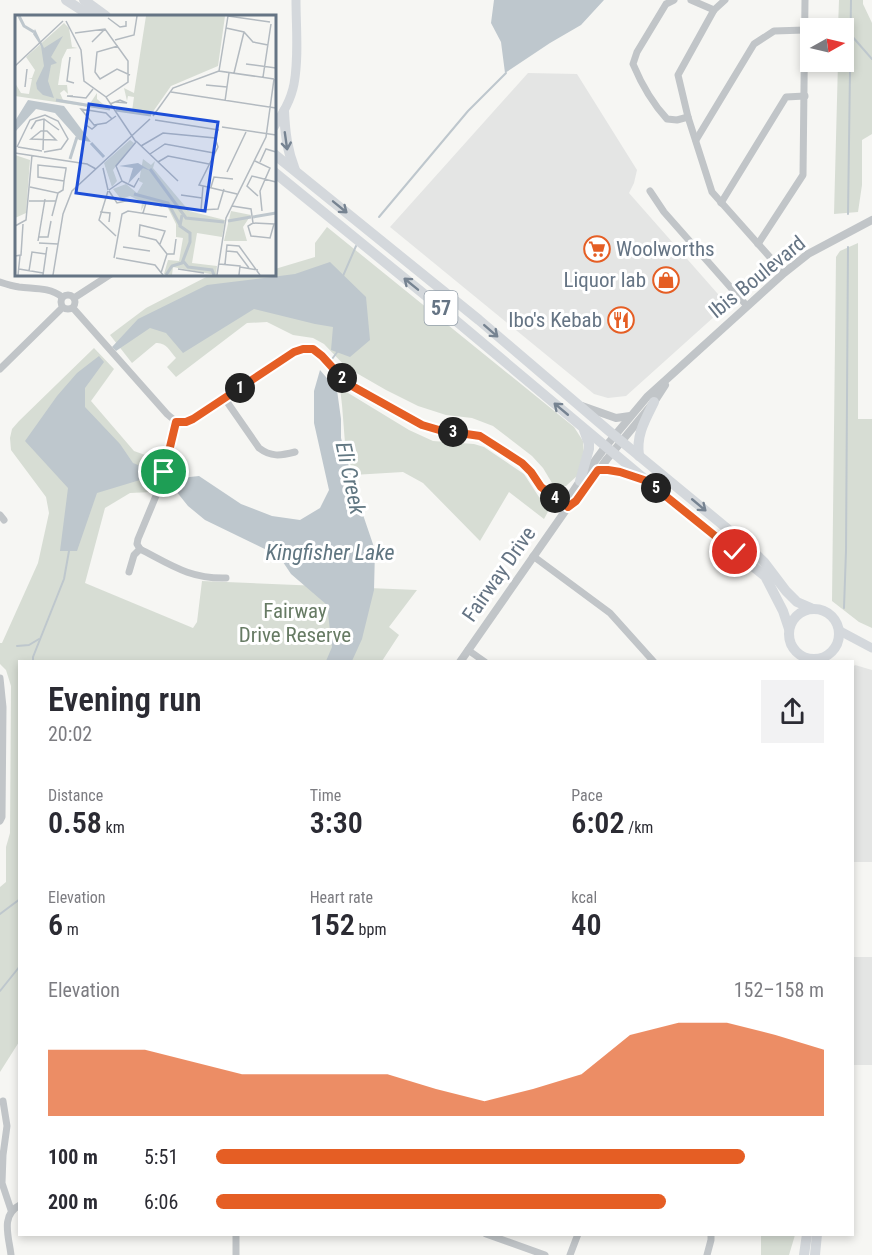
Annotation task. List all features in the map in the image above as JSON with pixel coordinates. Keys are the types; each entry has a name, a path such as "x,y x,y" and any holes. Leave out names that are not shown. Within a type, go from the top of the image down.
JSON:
{"main road":[{"path":"66,0 89,15"},
{"path":"84,0 105,15"},
{"path":"276,124 294,86 296,0"},
{"path":"284,111 285,138 288,154 295,170"},
{"name":"57","path":"276,156 470,313 732,532 764,561 797,602 824,610 834,618 840,631 838,642 829,658 805,659 796,651 789,640 789,629 783,611 765,576 276,174"},
{"path":"639,456 639,438 654,402"},
{"path":"580,481 589,449 583,427"},
{"path":"789,629 797,614 811,608"},
{"path":"840,631 872,648"},
{"path":"804,1255 807,1236"},
{"path":"815,1255 817,1236"}],"street":[{"path":"674,0 666,4 637,52 633,64 659,111 667,119 677,120 688,117"},
{"path":"691,0 714,10"},
{"path":"725,0 714,10 678,75 688,117 712,192 784,273"},
{"path":"805,0 805,18"},
{"path":"696,140 754,44 774,31 800,30"},
{"path":"758,244 803,175 805,72"},
{"path":"721,203 786,97 805,96"},
{"path":"650,191 664,212 747,306"},
{"name":"Ibis Boulevard","path":"618,438 630,417 647,397 784,273 808,254 872,220"},
{"path":"74,298 108,276"},
{"path":"0,282 52,291 62,297 69,295 74,298"},
{"path":"62,297 60,303 62,308"},
{"path":"73,308 74,298"},
{"path":"62,308 67,310 73,308"},
{"path":"0,369 62,308"},
{"path":"73,308 176,422 193,419 294,352 313,349 352,386 422,425 480,436 489,441 522,463 541,487 568,507"},
{"name":"Ibis Boulevard","path":"618,438 654,402 673,373"},
{"path":"225,399 259,448 273,456 295,452"},
{"path":"578,405 616,418 630,417"},
{"path":"176,422 158,491 137,544 140,549 187,573 204,578 226,578"},
{"name":"Fairway Drive","path":"568,507 570,496 580,481 618,438"},
{"name":"Fairway Drive","path":"461,660 568,507 576,501 598,470 609,449"},
{"path":"598,470 620,472 647,481"},
{"path":"129,572 134,555 140,549"},
{"path":"533,556 610,613 652,660"},
{"path":"468,650 482,660"},
{"path":"0,678 3,707 3,783 0,821"},
{"path":"3,1101 7,1126 2,1183 11,1210"},
{"path":"11,1255 7,1218 11,1210 18,1206"},
{"path":"236,1236 236,1255"},
{"path":"492,1236 545,1255"},
{"path":"570,1255 577,1236"},
{"path":"707,1255 711,1236"}],"shaded area":[{"path":"528,73 577,74 637,170 629,193 725,302 725,307 626,396 608,398 594,394 390,227"},
{"path":"854,666 872,670 872,862 854,862"},
{"path":"854,957 872,957 872,1065 854,1065"}],"green space":[{"path":"839,0 863,0 872,23 872,134 862,140 862,185 858,212 834,214 838,72 854,72 854,18 838,18"},
{"path":"327,227 574,427 583,441 584,453 578,475 566,486 557,486 552,483 532,456 493,426 472,418 446,415 418,406 346,367 324,344 313,338 293,335 267,322 247,323 176,377 167,367 176,358 165,345 156,343 132,363 110,335 146,308 208,276 276,276 276,269 315,257 315,243"},
{"path":"858,243 858,419 872,419 872,628 859,622 832,601 836,257 840,251"},
{"name":"Fairway Drive Reserve","path":"94,348 114,369 91,401 134,451 159,460 152,492 130,493 105,508 85,583 193,628 197,622 202,581 417,590 389,627 399,635 383,660 18,660 18,1044 0,1072 0,887 6,882 6,847 10,833 11,686 6,670 0,664 0,643 2,643 38,563 49,513 46,497 11,450 12,429"},
{"path":"340,388 409,430 433,441 474,444 484,447 524,474 539,497 550,508 544,519 509,492 480,541 423,483 403,472 353,475 345,443"},
{"path":"761,1236 795,1236 789,1255 761,1255"}],"water":[{"path":"494,0 604,0 581,25 505,73 501,42 491,23"},
{"path":"330,262 366,297 370,340 350,357 331,350 333,327 254,309 183,353 166,333 150,328 116,351 112,347 138,319 207,285 295,274"},
{"path":"99,356 104,362 85,388 85,407 120,444 133,463 153,471 149,483 140,480 97,493 77,551 60,551 68,488 25,441 57,396 77,373"},
{"name":"Kingfisher Lake","path":"320,370 337,390 341,438 375,550 374,590 362,639 352,660 326,660 332,647 327,605 291,574 279,556 205,520 188,506 176,491 161,483 162,480 199,476 241,504 272,516 300,520 320,508 329,490 314,423 314,391"}],"waterway":[{"path":"848,214 851,0"},
{"path":"854,38 872,59"},
{"name":"Eli Creek","path":"379,217 468,111 506,73"},
{"name":"Eli Creek","path":"343,276 356,246"},
{"path":"844,608 848,247"},
{"name":"Eli Creek","path":"332,359 338,351"},
{"path":"33,660 64,579 69,551"},
{"path":"17,646 29,645 39,639"},
{"path":"0,914 18,900"},
{"name":"Eli Creek","path":"0,991 18,968"}],"place":[{"name":"Woolworths","path":"597,249"},
{"name":"Liquor lab","path":"666,280"},
{"name":"Ibo's Kebab","path":"621,320"}],"route":[{"path":"164,472 176,422 181,423 193,419 294,352 313,349 352,386 422,425 480,436 522,463 541,487 568,507 576,501 598,470 620,472 647,481 735,552"}]}
